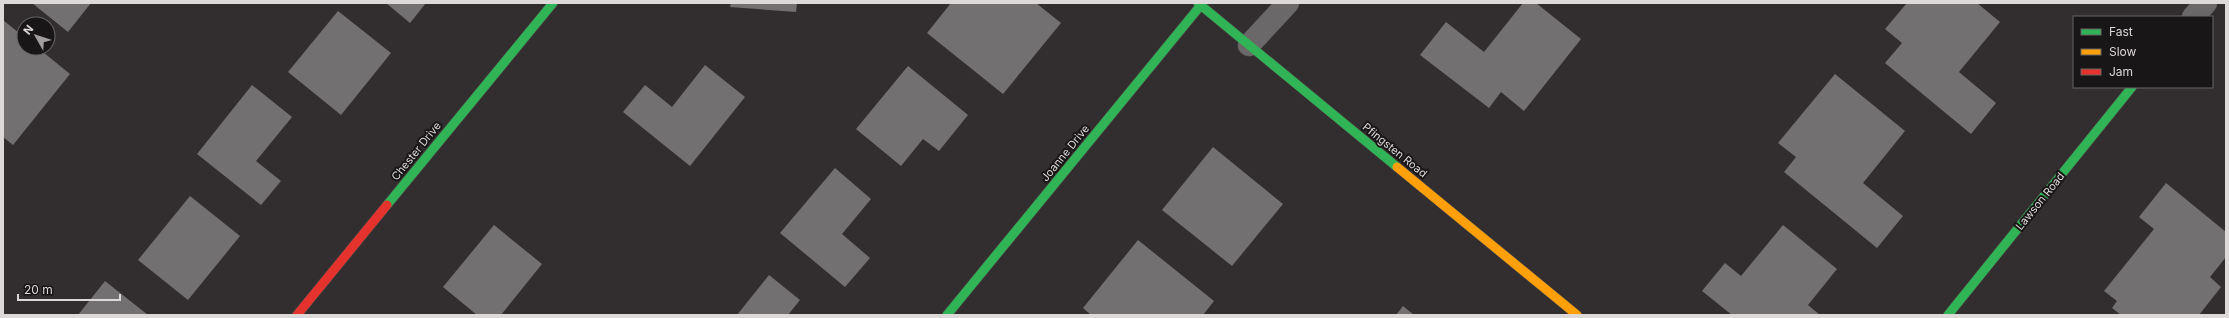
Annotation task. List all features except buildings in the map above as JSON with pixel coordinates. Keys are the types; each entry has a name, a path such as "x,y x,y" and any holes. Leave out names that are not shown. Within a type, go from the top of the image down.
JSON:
{"street":[{"name":"Chester Drive","path":"298,315 552,3"},
{"path":"1249,45 1288,3"},
{"path":"2194,16 2206,3"},
{"name":"Pfingsten Road","path":"1200,4 1577,315"},
{"name":"Joanne Drive","path":"947,315 1200,4"},
{"name":"Lawson Road","path":"1948,315 2131,88"}],"traffic: fast":[{"path":"387,205 553,3"},
{"path":"1198,3 1397,167"},
{"path":"947,315 1201,5"},
{"path":"1948,315 2131,88"}],"traffic: slow":[{"path":"1397,167 1577,315"}],"traffic: jam":[{"path":"297,315 387,205"}]}
